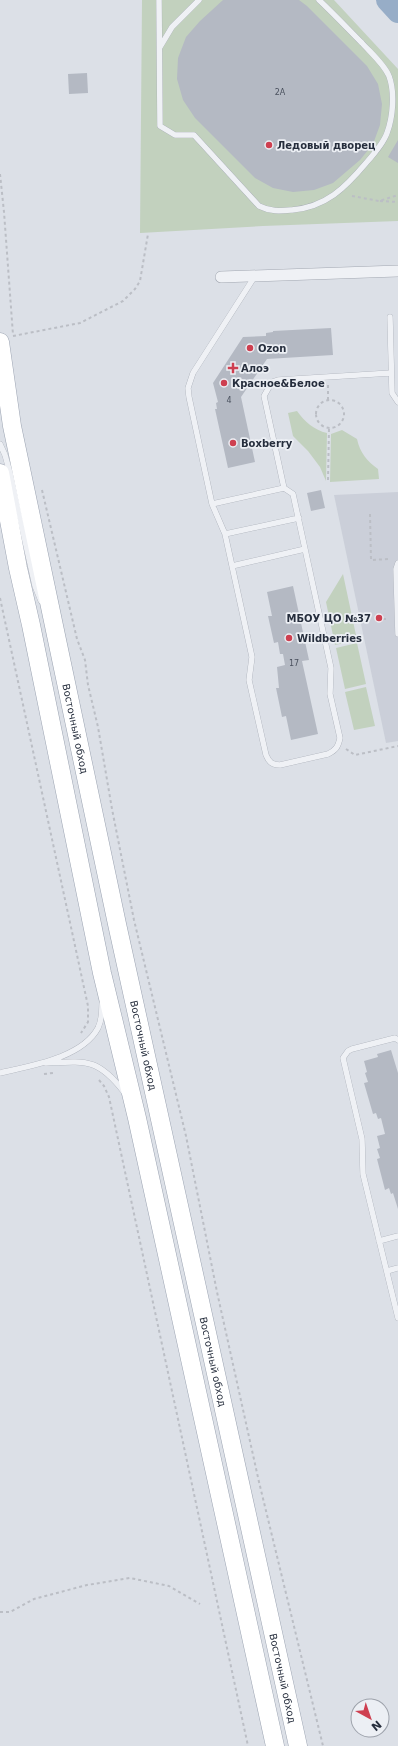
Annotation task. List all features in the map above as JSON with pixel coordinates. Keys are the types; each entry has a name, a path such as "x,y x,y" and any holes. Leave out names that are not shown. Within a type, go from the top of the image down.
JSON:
{"main road":[{"name":"Восточный обход","path":"9,341 12,426 56,640 298,1746"},
{"path":"0,473 18,568 102,973 137,1118 275,1746"}],"street":[{"path":"222,277 398,271"}],"lane":[{"path":"159,0 160,126 175,135 194,135 260,206 268,210 278,212 306,209 318,205 344,186 374,154 387,134 393,103 389,76 378,60 319,0"},
{"path":"159,49 172,27 199,0"},
{"path":"256,276 193,373 188,388 212,504 225,534 252,657 249,680 266,755 269,761 274,765 328,754 335,751 339,745 340,738 330,694 332,668 293,494 284,488 264,398 265,393 274,381 391,373"},
{"path":"390,317 392,393 398,402"},
{"path":"0,444 5,455 14,488 35,586 56,640"},
{"path":"212,504 284,488"},
{"path":"1,516 18,568"},
{"path":"225,534 299,518"},
{"path":"232,566 305,549"},
{"path":"397,564 398,634"},
{"path":"0,1073 42,1063 75,1050 89,1040 98,1027 102,1008 102,973"},
{"path":"398,1040 395,1038 352,1049 348,1051 343,1058 362,1139 363,1174 398,1318"},
{"path":"42,1063 81,1062 99,1067 112,1076 124,1092 137,1118"},
{"path":"379,1241 398,1236"},
{"path":"387,1271 398,1268"}],"path":[{"path":"0,174 4,212 9,341 80,322 123,301 136,290 140,281 148,234"},
{"path":"379,201 398,195"},
{"path":"352,196 379,201 398,202"},
{"path":"327,377 328,400"},
{"path":"328,400 339,403 344,413 341,423 337,427 329,428 321,426 315,416 318,405 328,400"},
{"path":"328,480 329,428"},
{"path":"40,483 77,639 85,660 88,685 98,728 134,920 186,1136 217,1292 259,1482 323,1746"},
{"path":"370,514 371,560 391,559 397,564"},
{"path":"0,598 88,1006 88,1022 83,1032 77,1037"},
{"path":"377,619 398,618"},
{"path":"339,745 356,755 398,746"},
{"path":"44,1074 58,1072"},
{"path":"98,1079 104,1086 109,1097 248,1746"},
{"path":"0,1612 10,1612 34,1599 41,1597 87,1585 130,1578 169,1586 200,1604"}],"shaded area":[{"name":"МБОУ ЦО №37","path":"398,492 398,741 386,743 334,495"}],"green space":[{"name":"Ледовый дворец","path":"142,0 334,0 398,69 398,221 263,226 140,233"},
{"path":"297,411 310,425 327,433 326,481 320,467 308,451 293,436 288,413"},
{"path":"342,430 357,439 364,456 378,469 379,479 330,482 331,434"},
{"path":"343,574 357,640 335,645 326,602"},
{"path":"357,643 366,684 345,689 336,648"},
{"path":"366,687 375,726 354,730 345,692"}],"building":[{"name":"Ледовый дворец","path":"223,0 299,0 307,6 367,66 378,84 382,104 380,125 373,144 360,160 333,183 314,190 293,192 273,188 255,178 195,118 183,100 177,79 178,58 186,37 200,21"},
{"path":"87,73 88,93 69,94 68,74"},
{"path":"398,140 398,163 388,157"},
{"path":"331,328 333,355 267,359 241,397 255,462 228,468 215,409 217,409 216,403 218,402 213,383 243,337 266,336 266,333 273,331"},
{"path":"321,490 325,508 311,511 307,493"},
{"path":"293,586 309,660 302,661 318,734 291,740 286,716 282,717 276,688 279,688 277,667 285,665 283,654 280,654 278,642 274,643 268,616 272,616 267,592"},
{"path":"391,1050 398,1073 398,1209 393,1193 391,1194 389,1188 385,1190 377,1159 380,1158 377,1149 380,1148 377,1136 385,1134 381,1118 378,1119 376,1113 373,1114 364,1083 368,1082 365,1073 367,1072 364,1061 378,1057 377,1054"}],"waterway":[{"path":"387,0 398,12"}],"place":[{"name":"Ледовый дворец","path":"269,145"},
{"name":"Ozon","path":"250,348"},
{"name":"Алоэ","path":"233,368"},
{"name":"Красное&Белое","path":"224,383"},
{"name":"Boxberry","path":"233,443"},
{"name":"МБОУ ЦО №37","path":"379,618"},
{"name":"Wildberries","path":"289,638"}]}
